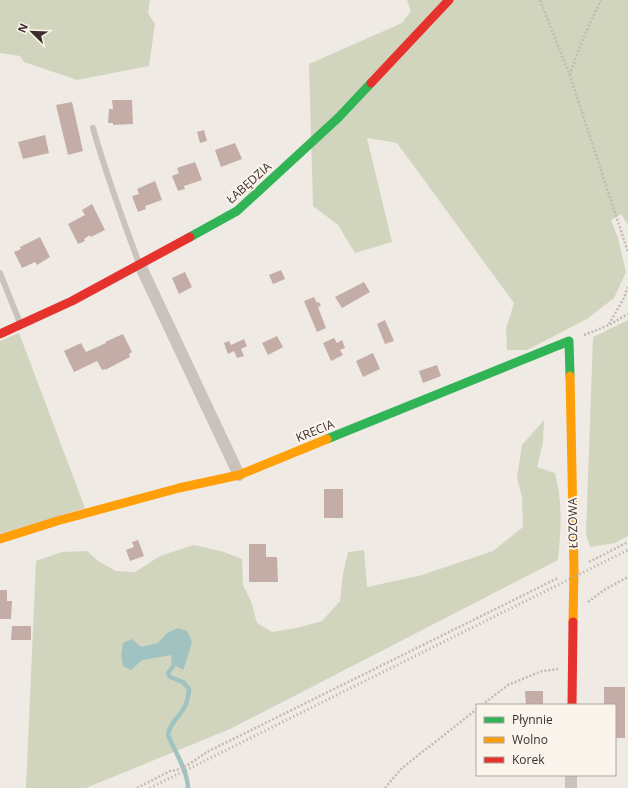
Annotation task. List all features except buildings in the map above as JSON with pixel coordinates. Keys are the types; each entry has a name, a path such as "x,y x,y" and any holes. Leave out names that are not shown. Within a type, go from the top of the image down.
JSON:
{"street":[{"name":"ŁABĘDZIA","path":"0,334 72,301 237,211 338,118 449,0"},
{"path":"140,265 239,475"},
{"name":"KRECIA","path":"0,539 57,521 179,488 239,475 450,388 569,341"},
{"name":"ŁOZOWA","path":"569,341 574,570 572,704"},
{"path":"571,776 571,788"}],"lane":[{"path":"93,128 120,214 140,265"},
{"path":"0,274 20,325"}],"path":[{"path":"540,0 570,76 628,252"},
{"path":"570,76 581,43 601,0"},
{"path":"609,325 624,298 628,287"},
{"path":"569,341 609,325 628,314"},
{"path":"137,788 170,771 192,763 207,752 628,542"},
{"path":"573,613 604,590 628,577"},
{"path":"483,704 508,685 542,671 573,666"},
{"path":"385,788 402,768 476,710"}],"green space":[{"path":"0,0 150,0 148,13 155,24 149,66 77,80 24,62 20,56 0,53"},
{"path":"407,0 628,0 628,225 621,214 611,220 618,238 626,272 614,298 587,319 527,350 507,350 506,329 514,303 397,143 367,138 392,242 355,253 338,225 313,206 309,64 402,23 411,11"},
{"path":"628,320 628,536 615,543 590,547 586,535 593,337"},
{"path":"19,333 85,508 0,534 0,341"},
{"path":"544,420 543,442 537,467 555,473 558,484 561,516 558,560 230,729 86,788 26,788 36,561 62,552 87,551 98,561 116,571 135,572 160,556 194,545 224,552 242,559 243,585 251,601 257,623 272,632 296,628 322,621 340,601 343,574 348,552 364,550 367,587 422,575 493,551 523,527 522,497 517,478 522,445"}],"water":[{"path":"178,628 187,631 192,642 183,670 171,663 172,655 142,660 131,670 123,666 121,656 123,643 132,639 141,647 158,643 167,633"}],"waterway":[{"path":"174,665 168,673 170,677 183,682 189,689 188,699 185,706 172,724 168,735 183,767 188,788"}],"railway":[{"path":"150,788 628,550"}],"traffic: fast":[{"path":"190,237 237,211 338,118 371,83"},
{"path":"327,439 569,341 570,376"}],"traffic: slow":[{"path":"570,376 574,570 573,622"},
{"path":"0,539 57,521 179,488 239,475 327,439"}],"traffic: jam":[{"path":"371,83 449,0"},
{"path":"0,334 72,301 190,237"},
{"path":"572,704 573,622"}]}
